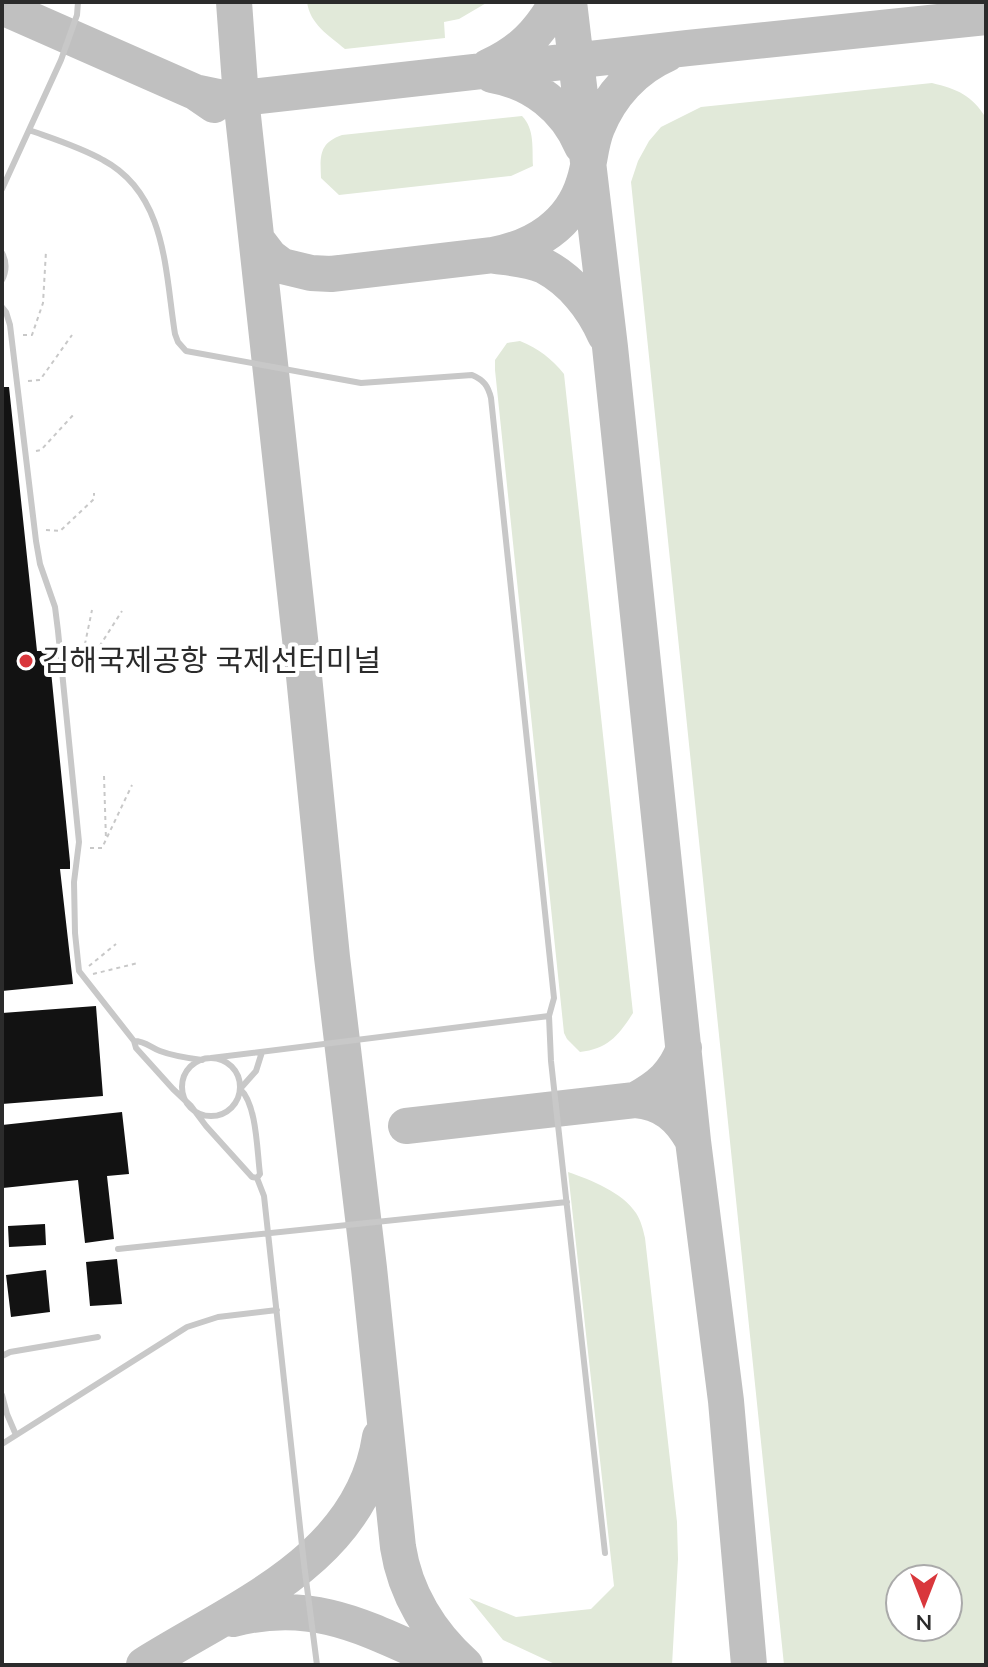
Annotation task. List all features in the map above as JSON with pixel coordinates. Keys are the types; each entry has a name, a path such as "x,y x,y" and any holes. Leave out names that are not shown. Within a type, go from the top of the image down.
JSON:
{"lane":[{"path":"2,189 61,60 77,15 78,2"},
{"path":"29,130 103,159 115,167 141,195 162,245 175,334 186,351 361,383 472,375 489,388 554,998 549,1016 551,1061 605,1553"},
{"path":"2,253 6,270 2,281"},
{"path":"2,307 10,325 38,553 55,607 58,631 79,842 74,882 79,971 134,1041 136,1048 173,1089 198,1112 206,1115 216,1115 232,1107 240,1089 236,1071 220,1059 211,1058"},
{"path":"257,1178 252,1177 185,1099 183,1081 193,1064 211,1058 549,1016"},
{"path":"134,1041 178,1057 202,1060"},
{"path":"240,1089 256,1071 262,1052"},
{"path":"240,1089 250,1105 260,1174 257,1178"},
{"path":"257,1178 264,1196 317,1665"},
{"path":"118,1249 567,1202"},
{"path":"2,1444 187,1327 218,1317 277,1310"},
{"path":"2,1356 98,1337"},
{"path":"2,1395 16,1435"}],"path":[{"path":"18,336 32,335 43,303 46,251"},
{"path":"24,382 40,380 72,335"},
{"path":"29,451 41,450 75,413"},
{"path":"36,529 60,531 94,499 94,493"},
{"path":"80,669 92,610"},
{"path":"65,670 85,669 122,611"},
{"path":"104,776 106,841"},
{"path":"80,848 102,848 132,785"},
{"path":"83,970 116,944"},
{"path":"85,976 138,963"}],"green space":[{"path":"307,2 488,2 459,19 444,22 445,38 345,49 316,23"},
{"path":"932,83 963,94 986,118 986,1665 784,1665 631,182 638,161 661,127 701,107"},
{"path":"522,116 531,133 533,166 511,176 339,195 321,178 322,151 334,138 342,135"},
{"path":"520,341 544,354 564,374 633,1013 612,1040 598,1048 580,1052 564,1033 495,370 495,360 507,343"},
{"path":"568,1172 596,1183 623,1199 638,1216 645,1238 677,1522 672,1665 557,1665 503,1640 469,1598 516,1617 591,1609 614,1586"}],"building":[{"name":"김해국제공항 국제선터미널","path":"2,387 9,387 37,651 49,651 70,862 70,869 60,869 73,984 2,991"},
{"path":"96,1006 103,1096 2,1104 2,1013"},
{"path":"122,1112 129,1174 107,1176 114,1239 85,1243 78,1180 3,1188 2,1125"},
{"path":"45,1224 46,1245 9,1247 8,1226"},
{"path":"117,1259 122,1304 90,1306 86,1262"},
{"path":"46,1270 50,1312 11,1317 6,1275"}],"taxiway":[{"path":"234,2 241,98 332,957 398,1547 406,1580 421,1612 441,1640 465,1665"},
{"path":"488,67 528,40 557,2"},
{"path":"569,2 610,347 693,1141 726,1401 749,1665"},
{"path":"2,7 195,92 214,105"},
{"path":"195,92 241,98 986,17"},
{"path":"257,240 270,257 282,266 331,274 493,255 523,246 549,232 578,197 597,128 616,94 644,67 667,54"},
{"path":"492,75 521,84 546,99 567,120 582,146"},
{"path":"495,256 532,262 564,279 594,315 605,335"},
{"path":"684,1048 665,1079 635,1100 670,1112 693,1141"},
{"path":"406,1126 635,1100"},
{"path":"144,1665 254,1600 290,1575 322,1547 348,1516 368,1479 380,1437"},
{"path":"233,1619 264,1613 319,1615 369,1630 449,1665"}],"place":[{"name":"김해국제공항 국제선터미널","path":"26,661"}]}
